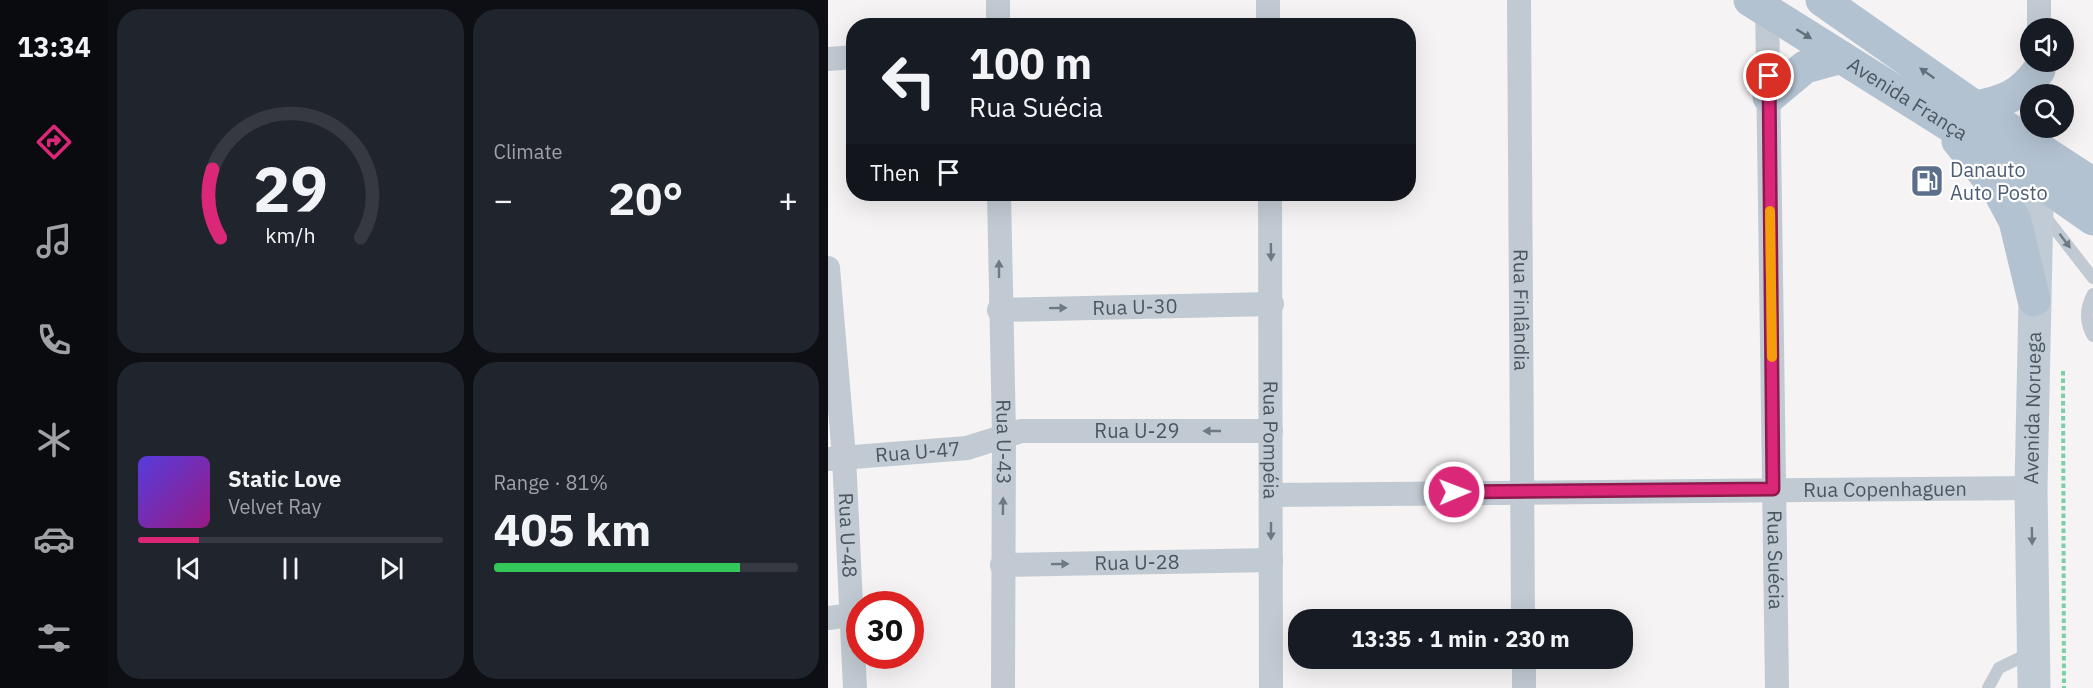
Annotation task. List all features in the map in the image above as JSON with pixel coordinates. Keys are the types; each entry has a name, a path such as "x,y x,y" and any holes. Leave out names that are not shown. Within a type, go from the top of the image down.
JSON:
{"main road":[{"name":"Avenida França","path":"1822,0 1975,107 2020,129"},
{"name":"Avenida França","path":"1761,4 1942,120 2037,192 2093,219"},
{"path":"1769,97 1805,67 1841,57"},
{"path":"1975,107 2008,99 2039,75"},
{"path":"1942,120 2000,193 2015,221 2034,300"},
{"name":"Avenida França","path":"2038,138 2093,184"},
{"name":"Avenida Noruega","path":"2034,688 2031,488 2038,138"}],"street":[{"path":"998,0 998,18"},
{"path":"1268,0 1268,18"},
{"name":"Rua Finlândia","path":"1519,0 1523,609"},
{"path":"2039,0 2039,18"},
{"name":"Rua Suécia","path":"1761,4 1769,97 1773,489 1778,688"},
{"path":"828,59 846,58"},
{"name":"Rua U-43","path":"999,201 999,310 1004,434 1003,688"},
{"name":"Rua Pompéia","path":"1270,201 1271,688"},
{"name":"Rua U-48","path":"828,268 840,616 855,688"},
{"name":"Rua U-30","path":"999,310 1272,304"},
{"name":"Rua U-29","path":"1004,434 1021,431 1271,430"},
{"name":"Rua U-47","path":"836,458 967,448 1004,434"},
{"name":"Rua Copenhaguen","path":"1271,495 1522,490 2031,488"},
{"name":"Rua U-28","path":"1002,565 1271,560"},
{"path":"1524,669 1524,688"}],"lane":[{"path":"2037,192 2093,278"},
{"path":"2093,294 2087,309 2087,322 2093,336"},
{"path":"1988,688 1999,668 2033,651"}],"path":[{"path":"2063,368 2064,688"}],"slow traffic":[{"path":"1770,211 1772,357"}],"place":[{"name":"Danauto Auto Posto","path":"1927,181"}],"route":[{"path":"1454,492 1773,489 1769,76"}]}
